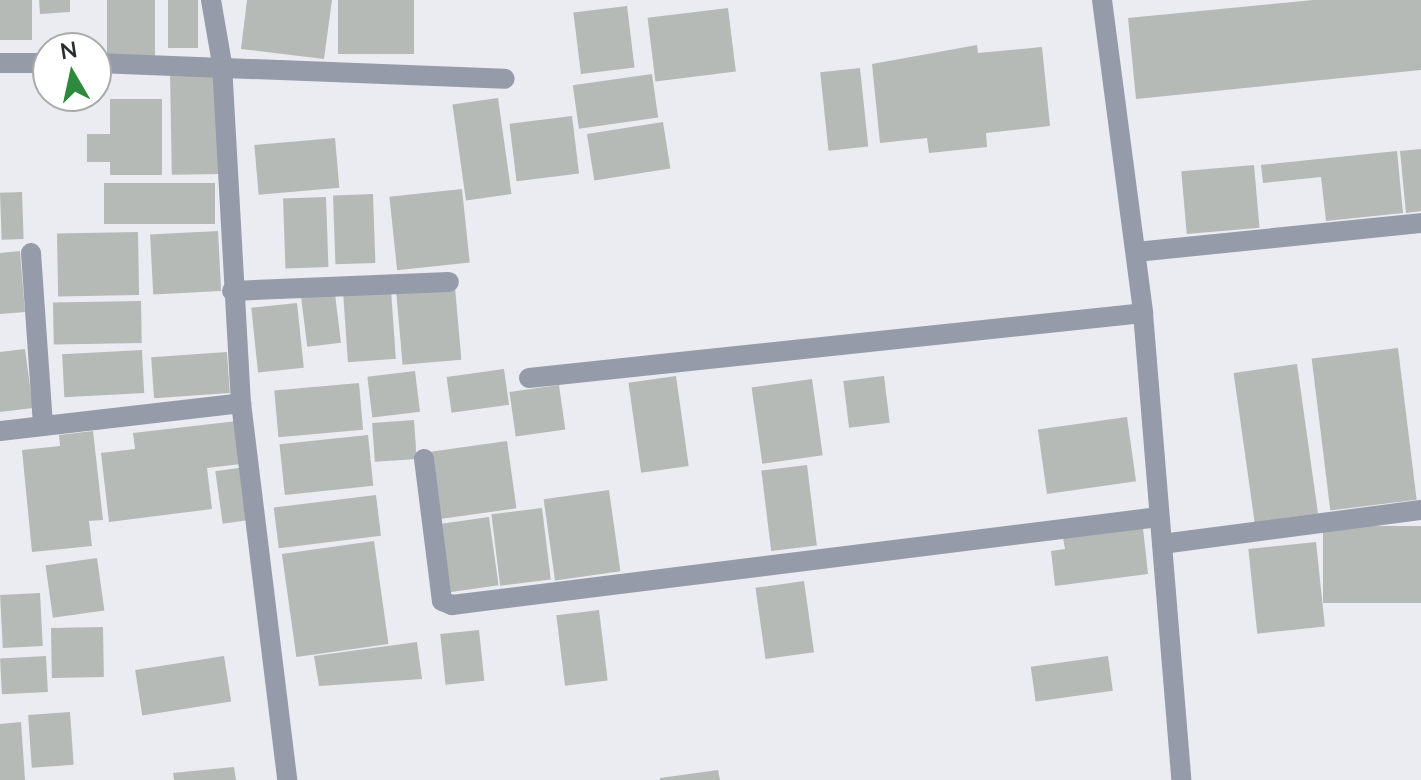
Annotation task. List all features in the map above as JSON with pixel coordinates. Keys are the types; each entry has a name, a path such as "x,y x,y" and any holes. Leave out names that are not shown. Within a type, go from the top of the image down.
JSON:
{"street":[{"path":"211,0 222,64 232,291 241,403 287,780"},
{"path":"1102,0 1143,313 1181,780"},
{"path":"0,63 32,63"},
{"path":"112,63 222,64 505,79"},
{"path":"1136,252 1421,223"},
{"path":"31,253 43,426"},
{"path":"232,291 449,282"},
{"path":"529,378 1143,313"},
{"path":"0,431 241,403"},
{"path":"424,459 442,601 452,605 1159,517"},
{"path":"1162,544 1421,510"}],"building":[{"path":"0,0 32,0 32,40 0,40"},
{"path":"39,0 70,0 70,12 40,14"},
{"path":"107,0 155,0 155,56 112,56 112,32 107,32"},
{"path":"168,0 198,0 198,48 168,48"},
{"path":"247,0 332,0 324,59 241,49"},
{"path":"338,0 414,0 414,54 338,54"},
{"path":"1313,0 1421,0 1421,70 1136,99 1128,18"},
{"path":"627,6 635,68 581,74 573,13"},
{"path":"728,8 736,72 655,81 648,18"},
{"path":"977,45 978,53 1042,47 1050,126 986,133 987,147 929,153 927,138 880,143 872,64"},
{"path":"860,68 868,147 828,151 820,72"},
{"path":"220,71 222,174 172,175 170,72"},
{"path":"652,74 658,118 579,129 573,85"},
{"path":"498,98 511,194 466,200 452,104"},
{"path":"112,99 162,99 162,175 110,175 110,162 87,162 87,134 110,134"},
{"path":"572,116 579,174 517,181 509,124"},
{"path":"663,122 670,168 594,180 587,134"},
{"path":"335,138 339,188 259,195 254,145"},
{"path":"1421,149 1421,211 1406,213 1400,151"},
{"path":"1397,151 1403,213 1326,221 1321,177 1263,183 1261,165"},
{"path":"1254,165 1259,228 1187,234 1181,171"},
{"path":"104,183 215,183 215,224 104,224"},
{"path":"462,189 470,263 397,270 389,197"},
{"path":"22,192 24,239 2,240 0,193"},
{"path":"373,194 375,263 335,264 333,195"},
{"path":"326,197 328,267 285,268 283,199"},
{"path":"218,231 221,291 153,294 150,235"},
{"path":"138,232 139,295 58,296 57,233"},
{"path":"20,251 25,312 0,314 0,253"},
{"path":"455,287 461,360 403,365 396,292"},
{"path":"391,290 396,359 348,362 343,293"},
{"path":"335,294 341,343 307,347 301,298"},
{"path":"141,301 142,343 54,345 53,303"},
{"path":"297,303 304,368 258,372 251,308"},
{"path":"1398,348 1417,500 1330,510 1312,359"},
{"path":"25,349 33,408 0,412 0,352"},
{"path":"142,350 144,393 64,397 62,354"},
{"path":"227,352 230,393 154,398 151,357"},
{"path":"1297,364 1318,514 1255,522 1234,373"},
{"path":"504,369 509,405 452,413 447,377"},
{"path":"415,371 420,412 372,418 367,377"},
{"path":"676,376 689,466 641,473 628,383"},
{"path":"884,376 890,423 849,428 843,381"},
{"path":"812,379 823,455 762,464 752,387"},
{"path":"359,383 363,430 278,437 274,390"},
{"path":"559,385 565,430 516,437 509,392"},
{"path":"1127,417 1136,481 1047,494 1038,430"},
{"path":"414,420 417,459 375,462 372,423"},
{"path":"237,421 241,464 207,468 212,509 109,522 101,453 135,449 133,433"},
{"path":"93,431 103,520 89,521 92,546 32,552 22,450 60,446 59,435"},
{"path":"368,435 373,486 285,495 279,444"},
{"path":"507,441 516,508 438,519 429,452"},
{"path":"807,465 817,545 771,551 761,471"},
{"path":"245,467 252,519 223,524 215,471"},
{"path":"609,490 620,571 555,580 544,499"},
{"path":"376,495 381,536 279,548 274,508"},
{"path":"542,508 551,579 500,586 491,514"},
{"path":"489,517 499,585 444,593 435,525"},
{"path":"1323,526 1421,526 1421,603 1323,603"},
{"path":"1143,528 1148,574 1055,586 1051,551 1065,549 1063,538"},
{"path":"374,541 388,644 296,657 282,554"},
{"path":"1316,542 1325,627 1257,634 1248,549"},
{"path":"97,558 104,610 53,618 46,565"},
{"path":"804,581 814,652 765,659 755,588"},
{"path":"40,593 43,646 3,648 0,595"},
{"path":"599,610 608,680 565,686 556,615"},
{"path":"103,627 104,677 52,678 51,628"},
{"path":"479,630 484,681 446,685 440,634"},
{"path":"417,642 422,679 319,686 314,656"},
{"path":"46,656 48,692 2,694 0,658"},
{"path":"224,656 231,701 142,716 135,670"},
{"path":"1108,656 1113,691 1036,702 1031,667"},
{"path":"70,712 74,765 32,768 28,715"},
{"path":"21,722 25,780 0,780 0,724"},
{"path":"234,767 236,780 174,780 173,773"},
{"path":"718,770 720,780 660,780 660,778"}]}
